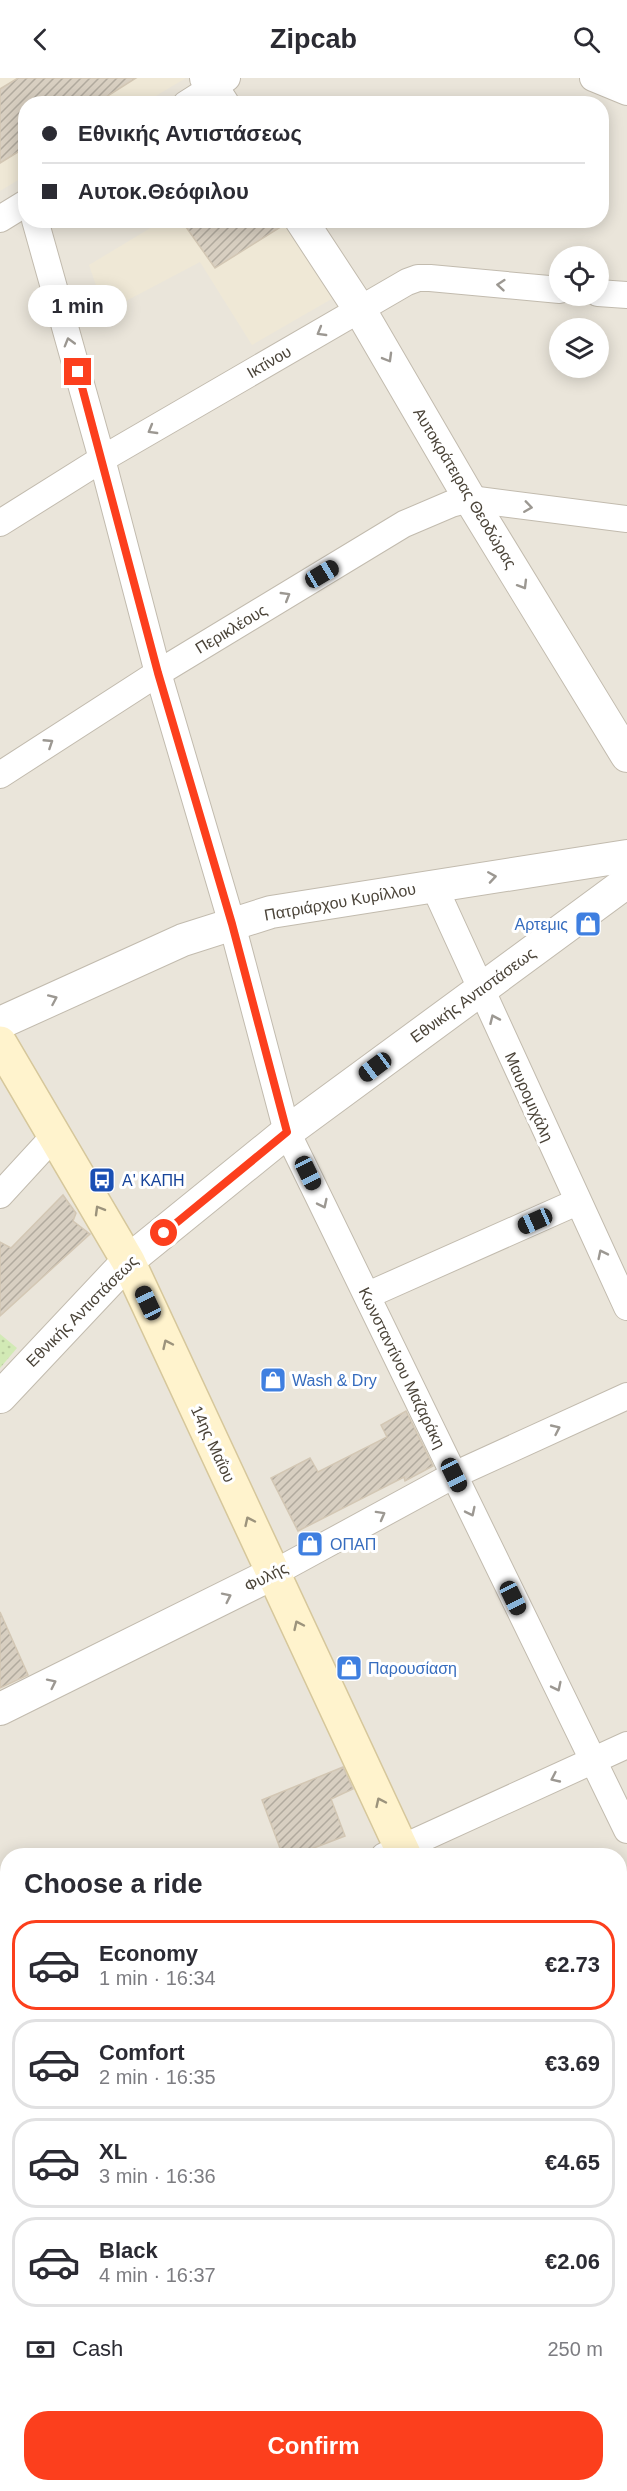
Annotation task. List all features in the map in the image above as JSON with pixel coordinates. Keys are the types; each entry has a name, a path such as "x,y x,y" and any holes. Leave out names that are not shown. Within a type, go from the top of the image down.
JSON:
{"main road":[{"name":"14ης Μαΐου","path":"0,1043 56,1134 128,1261 274,1574 395,1848"}],"street":[{"path":"593,78 627,92"},
{"path":"0,219 18,208"},
{"name":"Κωνσταντίνου Μαζαράκη","path":"36,228 102,459 158,673 232,924 287,1132 627,1830"},
{"name":"Αυτοκράτειρας Θεοδώρας","path":"306,228 360,310 470,499 627,756"},
{"name":"Ικτίνου","path":"0,523 102,459 418,278 549,289"},
{"path":"609,294 627,295"},
{"path":"470,499 627,519"},
{"name":"Περικλέους","path":"0,775 158,673 404,524 450,504 470,499"},
{"name":"Πατριάρχου Κυρίλλου","path":"0,1023 183,940 270,912 627,856"},
{"name":"Εθνικής Αντιστάσεως","path":"0,1397 128,1261 287,1132 627,882"},
{"name":"Μαυρομιχάλη","path":"434,886 627,1307"},
{"path":"0,1195 56,1134"},
{"path":"368,1295 577,1202"},
{"name":"Φυλής","path":"0,1709 274,1574 454,1475 627,1396"},
{"path":"408,1848 627,1745"}],"shaded area":[{"path":"0,78 627,78 627,1848 0,1848"},
{"path":"0,78 186,78 156,96 18,96 18,180 0,191"},
{"path":"150,228 291,228 335,297 252,345 200,262 105,312 89,265"}],"green space":[{"path":"0,1334 17,1348 0,1368"}],"building":[{"path":"18,78 136,78 108,96 18,96 18,152 0,163 0,89"},
{"path":"187,228 279,228 215,268"},
{"path":"63,1195 76,1213 73,1221 90,1234 0,1316 0,1242 11,1248"},
{"path":"406,1411 433,1466 405,1481 404,1477 298,1531 271,1478 310,1458 318,1472 387,1437 381,1425"},
{"path":"0,1612 28,1675 0,1688"},
{"path":"343,1767 353,1789 331,1799 345,1836 314,1848 280,1848 262,1800"}],"place":[{"name":"Αρτεμις","path":"588,924"},
{"name":"Α' ΚΑΠΗ","path":"102,1180"},
{"name":"Wash & Dry","path":"273,1380"},
{"name":"ΟΠΑΠ","path":"310,1544"},
{"name":"Παρουσίαση","path":"349,1668"}],"route":[{"path":"78,372 158,673 232,924 287,1132 164,1233"}]}
